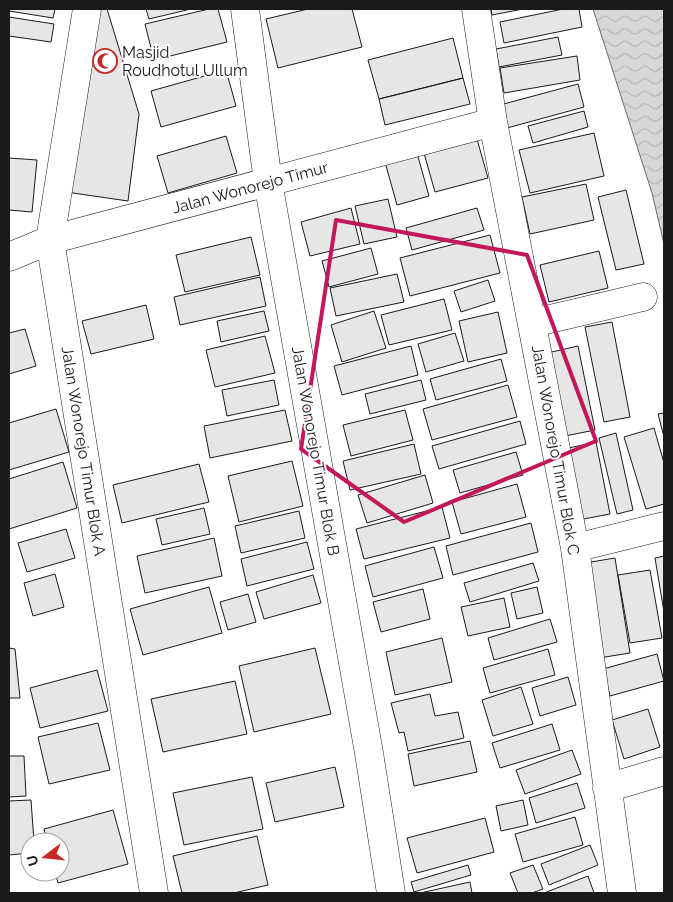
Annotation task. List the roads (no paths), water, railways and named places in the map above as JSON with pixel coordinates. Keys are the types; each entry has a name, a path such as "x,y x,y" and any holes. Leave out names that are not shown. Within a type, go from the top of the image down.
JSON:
{"street":[{"name":"Jalan Wonorejo Timur Blok A","path":"86,9 50,240 154,893"},
{"name":"Jalan Wonorejo Timur Blok B","path":"245,9 268,182 369,753 391,893"},
{"name":"Jalan Wonorejo Timur Blok C","path":"476,9 493,122 575,548 622,893"},
{"name":"Jalan Wonorejo Timur","path":"9,257 50,240 493,122"},
{"path":"533,323 643,297"},
{"path":"575,548 664,526"},
{"path":"607,788 664,771"}],"water":[{"path":"593,9 664,9 664,244 652,193"}],"place":[{"name":"Masjid Roudhotul Ullum","path":"105,61"}]}
